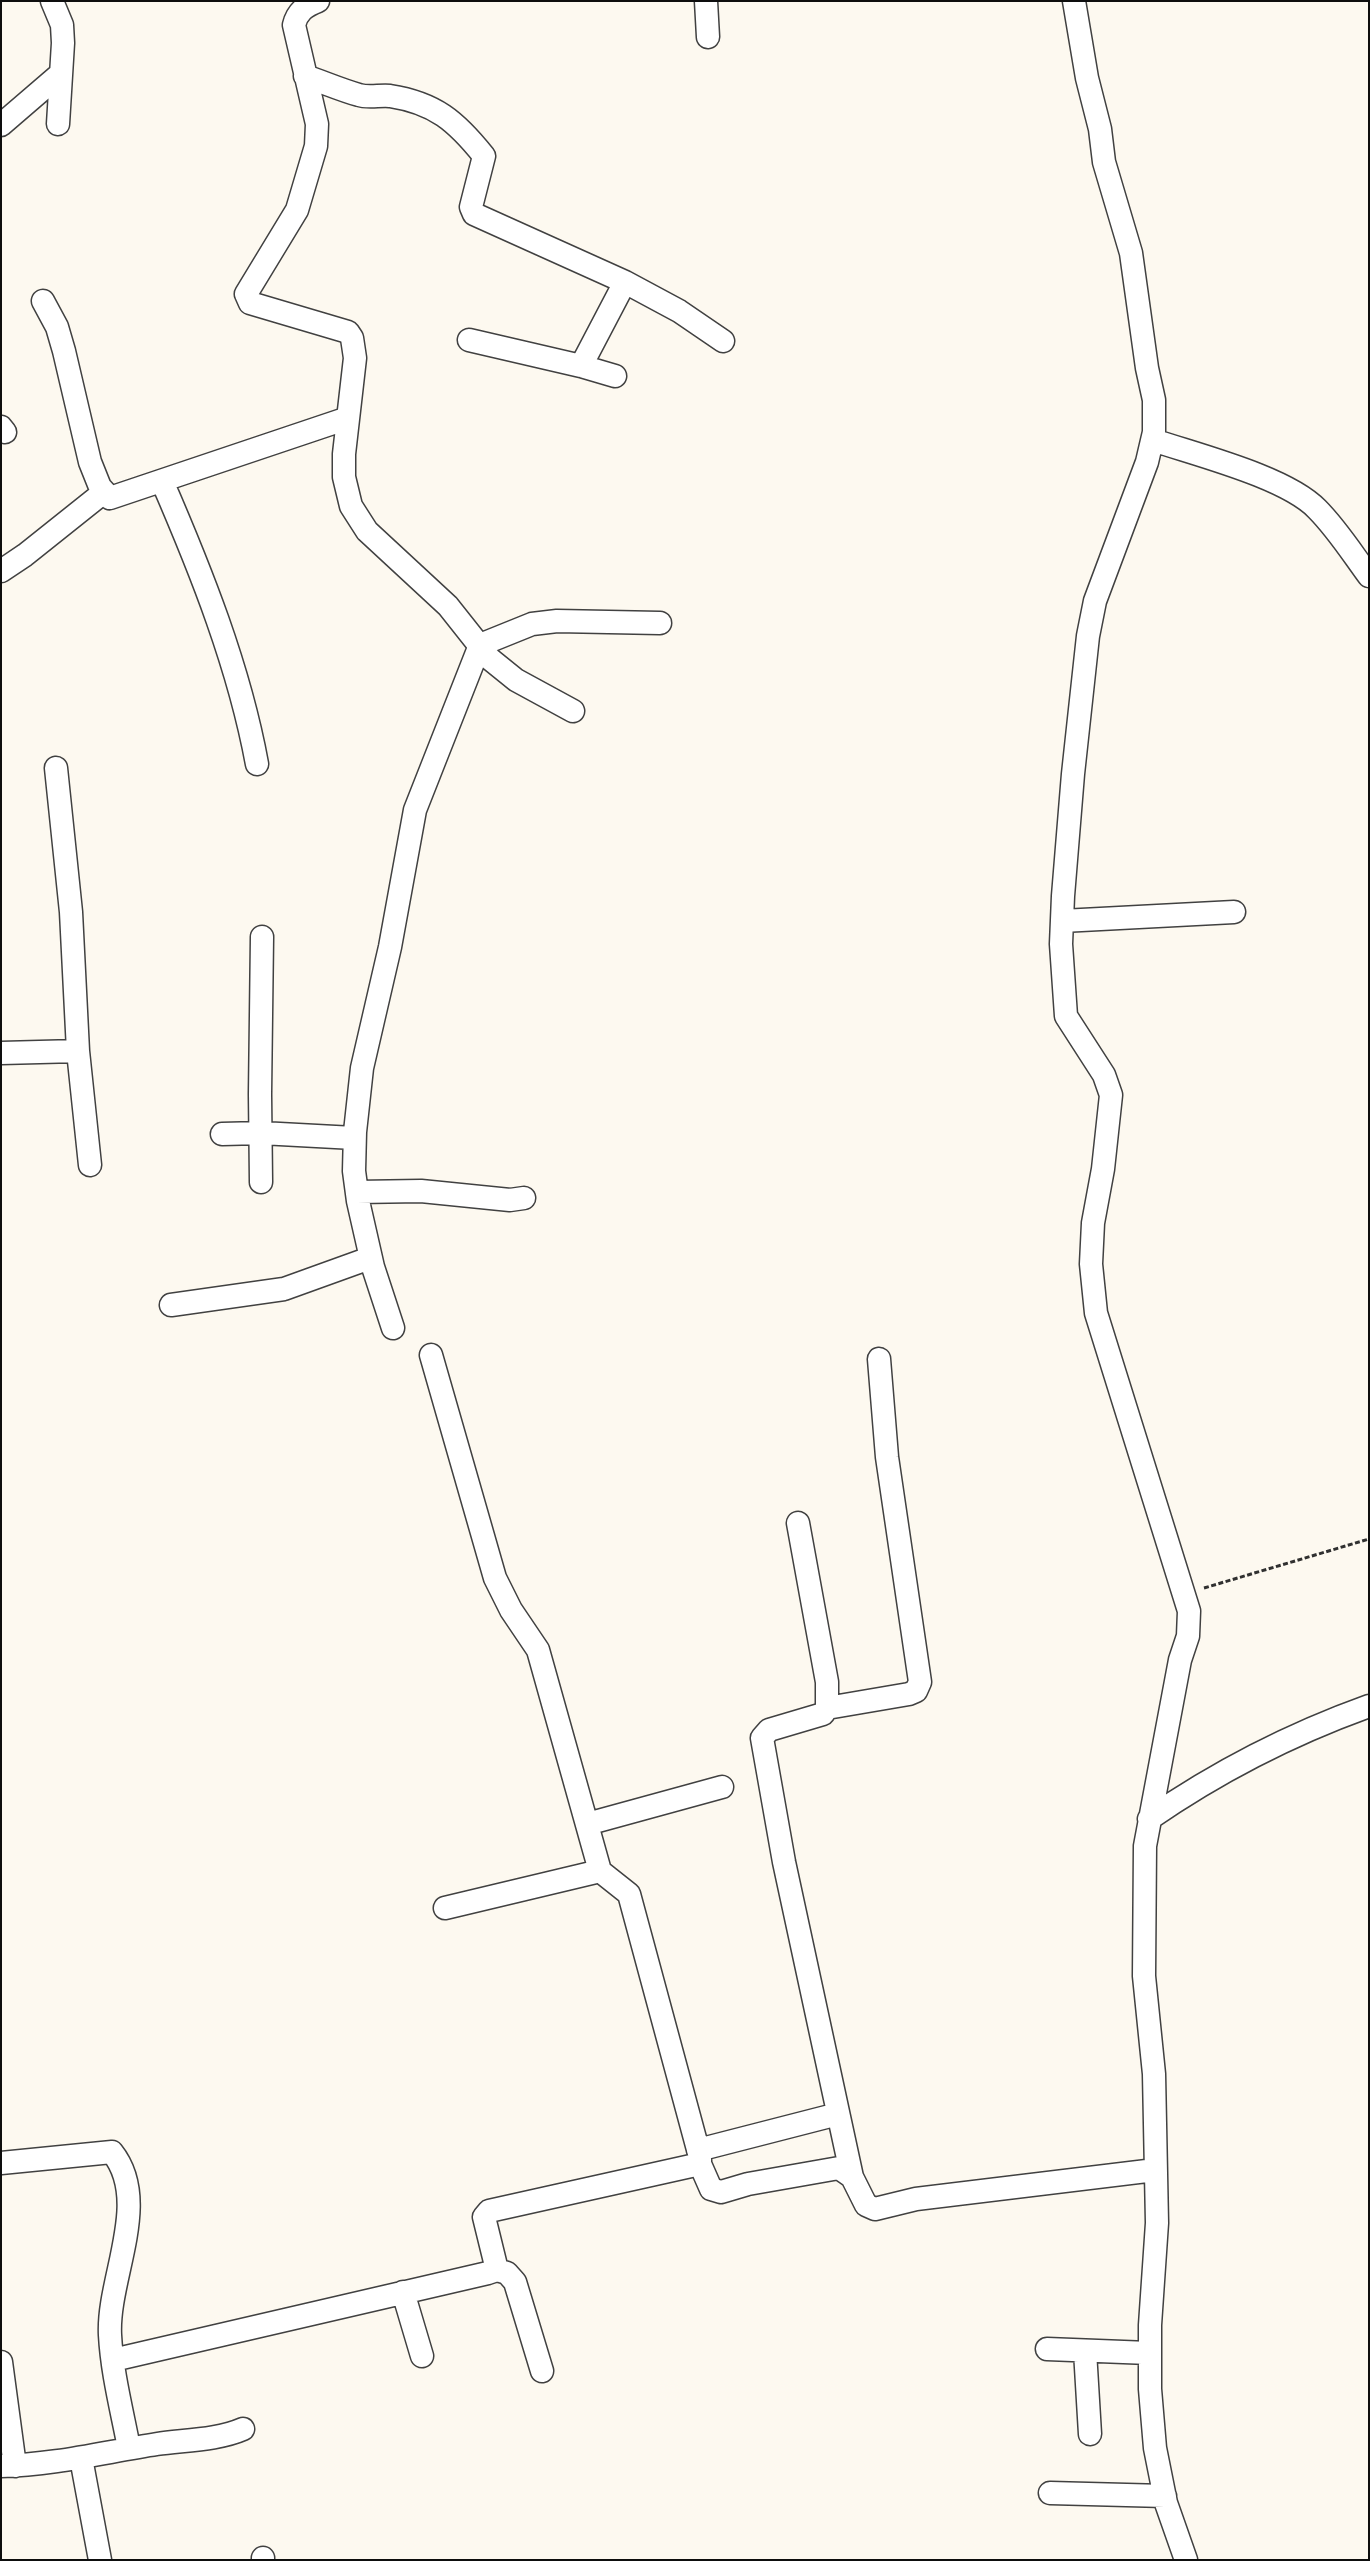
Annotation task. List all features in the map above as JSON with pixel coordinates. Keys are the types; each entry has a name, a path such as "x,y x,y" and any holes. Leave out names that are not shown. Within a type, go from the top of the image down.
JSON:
{"street":[{"path":"52,1 62,25 58,124"},
{"path":"318,1 304,8 296,16 294,25 317,124 316,146 297,210 246,294 250,304 348,332 352,338 355,358 345,440 344,477 350,506 366,531 448,606 490,658 516,680 573,711"},
{"path":"706,1 708,37"},
{"path":"1074,1 1087,78 1100,129 1104,162 1131,254 1147,368 1154,400 1153,440 1141,482 1095,602 1088,636 1073,774 1061,944 1066,1016 1104,1075 1111,1095 1103,1169 1093,1223 1091,1264 1096,1313 1189,1611 1188,1636 1180,1660 1149,1819 1143,1867 1144,1976 1154,2082 1157,2223 1149,2352 1155,2448 1164,2496 1186,2560"},
{"path":"1,125 59,75"},
{"path":"305,76 361,96 378,94 399,98 442,114 457,124 484,156 471,207 474,214 625,282 679,311 722,341"},
{"path":"581,366 625,282"},
{"path":"43,301 62,343 90,462 100,487 110,498 348,418"},
{"path":"469,340 581,366 615,376"},
{"path":"1153,440 1275,482 1299,495 1317,508 1369,576"},
{"path":"162,480 190,548 219,627 257,764"},
{"path":"1,571 25,555 104,492"},
{"path":"394,1328 370,1258 356,1192 354,1138 362,1068 390,946 415,810 480,645 532,624 557,621 660,623"},
{"path":"56,768 71,912 78,1051 90,1165"},
{"path":"1062,921 1234,912"},
{"path":"261,1182 262,937"},
{"path":"1,1053 78,1051"},
{"path":"222,1134 261,1133 354,1138"},
{"path":"356,1192 421,1191 510,1200 524,1198"},
{"path":"170,1305 284,1289 370,1258"},
{"path":"431,1355 495,1578 511,1610 538,1650 600,1871 629,1894 699,2157 711,2189 721,2192 748,2184 839,2168 852,2177"},
{"path":"827,1708 909,1694 916,1691 920,1682 887,1457 879,1359"},
{"path":"798,1523 827,1682 827,1708 823,1714 769,1730 762,1738 784,1862 852,2177 866,2205 875,2209 916,2199 1155,2170"},
{"path":"1149,1819 1213,1777 1257,1753 1369,1706"},
{"path":"587,1824 722,1787"},
{"path":"445,1908 600,1871"},
{"path":"497,2270 484,2217 489,2211 699,2157 838,2114"},
{"path":"1,2163 112,2152 120,2161 128,2191 129,2214 110,2333 128,2448"},
{"path":"113,2360 497,2270 507,2273 515,2282 542,2371"},
{"path":"403,2292 422,2356"},
{"path":"1047,2349 1085,2352 1149,2352"},
{"path":"1085,2352 1090,2434"},
{"path":"1,2362 8,2466 38,2465 128,2448 226,2436 243,2429"},
{"path":"82,2458 100,2560"},
{"path":"1050,2494 1164,2496"}],"path":[{"path":"1184,1593 1238,1579 1369,1539"}]}
